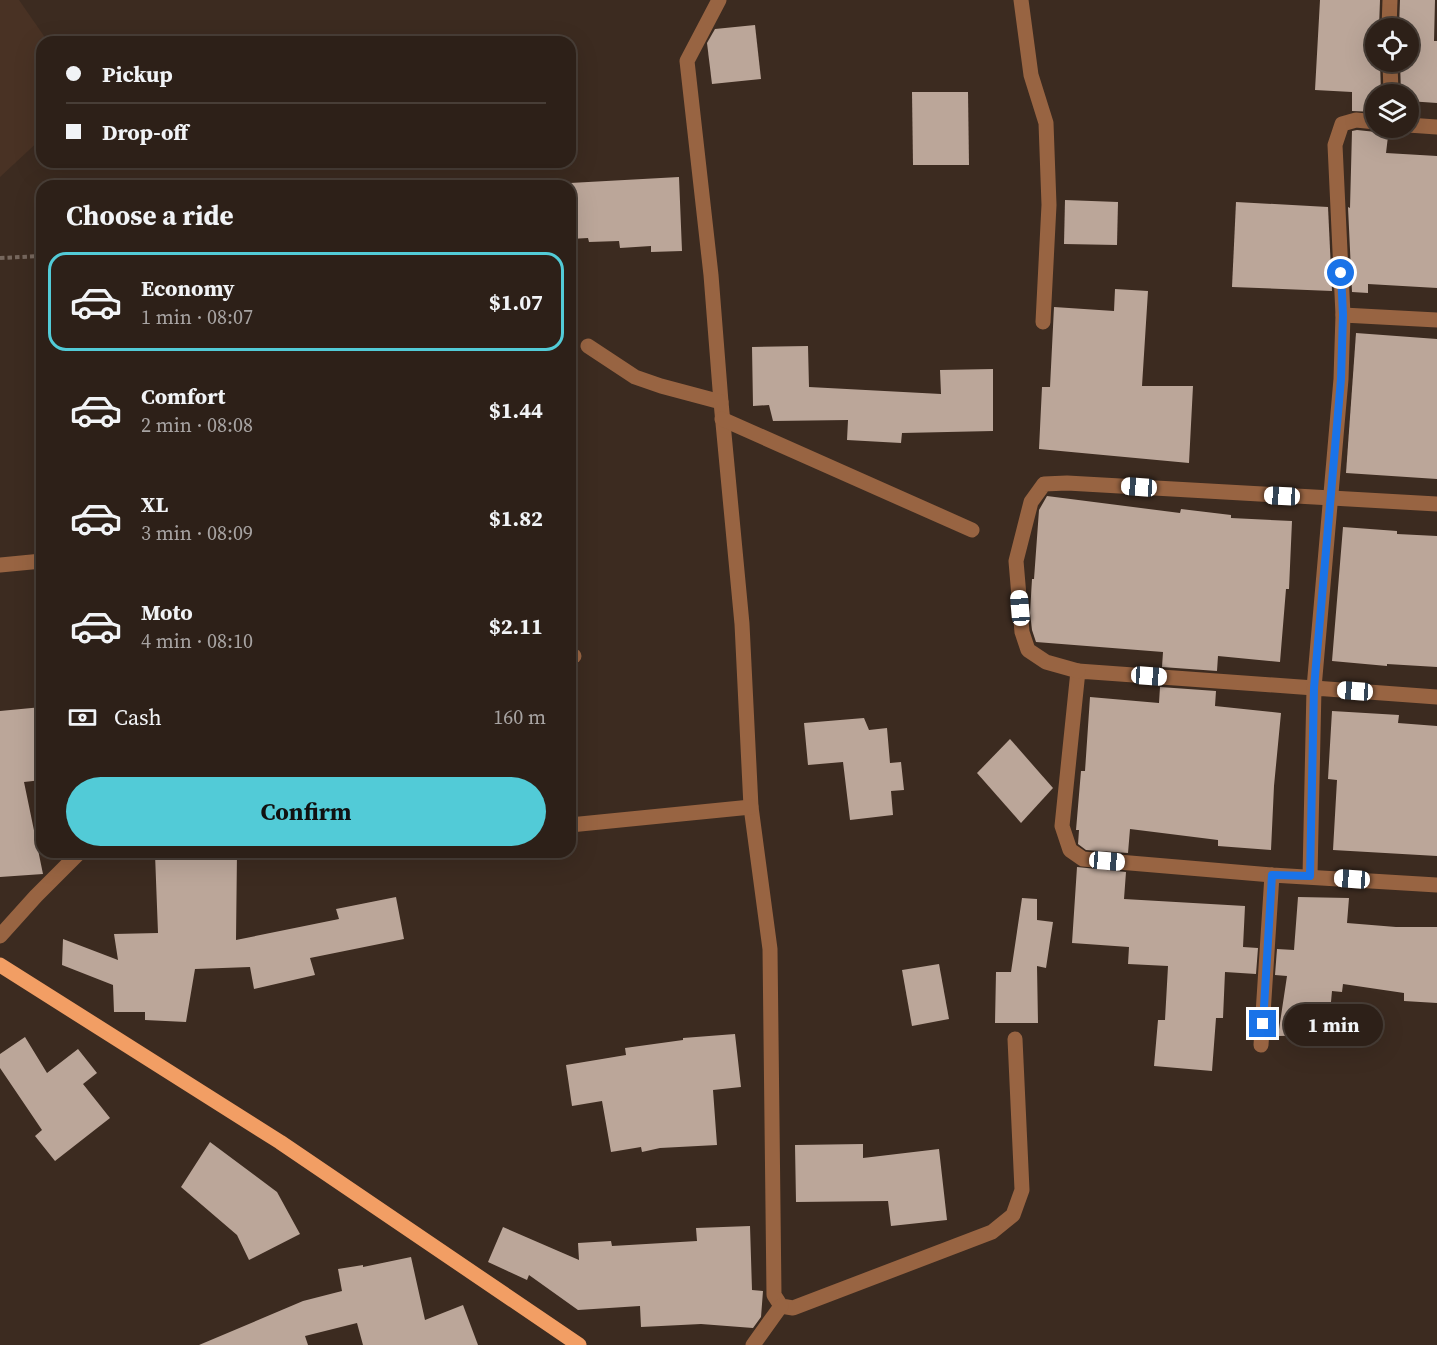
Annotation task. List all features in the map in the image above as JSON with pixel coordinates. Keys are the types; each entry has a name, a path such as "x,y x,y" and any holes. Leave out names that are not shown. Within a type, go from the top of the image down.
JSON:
{"main road":[{"path":"0,964 280,1142 579,1345"}],"street":[{"path":"719,0 687,61 711,275 742,624 751,807 770,949 774,1295 781,1306 792,1308 992,1232 1012,1215 1023,1190 1015,1040"},
{"path":"1021,0 1031,75 1046,123 1049,205 1042,322"},
{"path":"1389,18 1390,0"},
{"path":"1310,876 1314,688 1341,379 1343,315 1335,145 1342,124 1356,120 1365,121"},
{"path":"1419,126 1437,127"},
{"path":"1343,315 1437,320"},
{"path":"588,346 635,377 721,402"},
{"path":"722,419 972,530"},
{"path":"1437,504 1067,483 1044,484 1031,502 1016,561 1022,632 1028,650 1046,662 1078,671 1437,697"},
{"path":"0,565 36,562"},
{"path":"1078,671 1062,826 1070,850 1083,859 1272,875 1437,885"},
{"path":"576,824 751,807"},
{"path":"0,936 74,858"},
{"path":"1262,1045 1272,875"},
{"path":"753,1345 781,1306"}],"path":[{"path":"0,258 36,256"}],"shaded area":[{"path":"0,0 19,0 44,36 36,36 36,144 0,177"}],"building":[{"path":"1320,0 1380,0 1379,18 1365,18 1365,72 1380,72 1381,84 1365,84 1365,112 1352,111 1352,92 1315,90"},
{"path":"1400,0 1435,0 1437,103 1419,102 1419,84 1401,84 1400,72 1419,72 1419,18 1399,18"},
{"path":"755,25 761,79 712,84 707,43 715,29"},
{"path":"912,92 968,92 969,165 913,165"},
{"path":"1352,131 1365,131 1365,138 1388,138 1386,153 1437,156 1437,288 1368,284 1368,293 1352,292 1348,207 1350,208"},
{"path":"679,177 682,251 651,252 651,246 620,248 619,241 589,242 588,238 576,239 576,183"},
{"path":"1065,200 1118,202 1117,245 1064,244"},
{"path":"1236,202 1328,207 1332,291 1232,287"},
{"path":"1115,289 1148,291 1142,386 1193,386 1189,463 1039,449 1042,387 1050,387 1054,307 1114,311"},
{"path":"1356,333 1437,339 1437,479 1346,473"},
{"path":"808,346 809,387 941,394 940,370 993,369 993,431 902,433 901,443 847,440 848,420 773,421 769,405 753,406 752,347"},
{"path":"1047,496 1180,513 1181,509 1231,515 1231,518 1292,521 1289,589 1286,589 1280,662 1218,656 1217,671 1162,667 1163,652 1036,642 1030,613 1032,579 1034,579 1039,510"},
{"path":"1343,527 1397,531 1397,534 1437,536 1437,667 1387,664 1387,666 1332,661"},
{"path":"1160,687 1216,691 1215,706 1281,713 1271,850 1218,846 1218,840 1130,829 1128,853 1086,850 1078,844 1079,830 1076,830 1081,771 1085,771 1090,697 1159,703"},
{"path":"36,708 36,781 24,782 36,840 36,858 40,858 43,874 0,877 0,711"},
{"path":"1332,711 1399,715 1398,723 1437,726 1437,856 1333,850 1337,780 1328,779"},
{"path":"864,718 869,730 887,728 890,763 901,762 904,790 891,791 893,815 850,820 843,762 808,765 804,723"},
{"path":"1010,739 1053,788 1021,823 977,773"},
{"path":"155,858 237,858 236,940 339,919 336,909 396,897 404,939 310,958 315,975 254,989 250,967 195,969 186,1022 145,1020 145,1012 114,1012 113,985 62,965 63,939 118,960 114,934 158,933"},
{"path":"1077,867 1126,872 1124,899 1245,906 1243,947 1258,948 1256,974 1225,972 1223,1018 1216,1018 1212,1071 1154,1066 1158,1020 1165,1020 1168,966 1128,964 1129,947 1072,943"},
{"path":"1298,897 1349,898 1347,923 1396,927 1437,927 1437,1003 1404,1001 1404,993 1343,984 1342,992 1332,991 1328,1035 1278,1036 1287,976 1275,975 1277,949 1294,950"},
{"path":"1022,898 1037,899 1037,920 1053,922 1046,968 1037,966 1038,1023 995,1023 996,972 1011,972"},
{"path":"939,964 949,1019 912,1026 902,970"},
{"path":"735,1034 741,1087 713,1090 717,1145 660,1148 642,1152 641,1147 611,1152 602,1101 572,1106 566,1065 626,1055 625,1048 683,1040 683,1038"},
{"path":"25,1037 47,1073 78,1049 97,1073 83,1084 110,1118 55,1161 35,1136 42,1130 0,1068 0,1054"},
{"path":"210,1142 277,1192 300,1234 249,1260 237,1235 181,1187"},
{"path":"863,1144 863,1158 939,1149 947,1220 891,1226 888,1201 796,1202 795,1145"},
{"path":"750,1226 752,1290 763,1291 761,1317 753,1328 701,1324 641,1327 640,1306 578,1310 529,1275 527,1280 488,1262 503,1227 579,1260 578,1243 611,1241 612,1246 697,1241 696,1228"},
{"path":"411,1257 425,1320 463,1305 478,1345 363,1345 357,1323 305,1336 308,1345 199,1345 303,1301 342,1291 338,1269 363,1265 363,1267"}],"route":[{"path":"1263,1024 1272,875 1310,876 1314,688 1341,379 1343,315 1341,273"}]}
